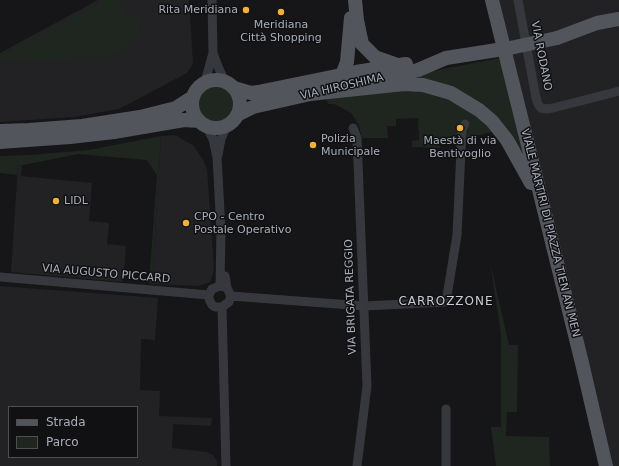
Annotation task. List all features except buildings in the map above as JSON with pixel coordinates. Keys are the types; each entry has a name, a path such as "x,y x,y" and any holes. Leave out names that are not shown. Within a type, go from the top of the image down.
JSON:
{"main road":[{"name":"VIA HIROSHIMA","path":"353,0 362,44 375,57 397,65"},
{"path":"342,75 348,62 353,0"},
{"name":"VIALE MARTIRI DI PIAZZA TIEN AN MEN","path":"492,0 606,466"},
{"name":"VIA HIROSHIMA","path":"597,24 619,11"},
{"name":"VIA HIROSHIMA","path":"206,82 216,80 251,93 397,65 510,48 556,38 597,24 619,19"},
{"name":"VIA HIROSHIMA","path":"0,142 114,132 184,120 202,123 213,128 220,128 253,107 418,70 446,58"},
{"path":"0,131 82,126 132,118 176,108 193,97 198,88 206,82"},
{"path":"310,94 404,84 423,85 451,93 479,110 492,121 504,135 521,162 542,202"},
{"path":"230,85 238,94 240,101 239,108 232,120"},
{"path":"193,97 193,110 202,123"}],"street":[{"path":"212,0 214,53 219,69 230,85"},
{"name":"VIA RODANO","path":"518,0 536,98 541,108 553,108 619,91"},
{"path":"206,82 214,53"},
{"path":"217,156 221,139 232,120"},
{"path":"202,123 212,139 217,156 221,245 226,290 227,304 222,307 215,307 210,302 209,295 212,289 226,290 364,306 446,302 457,235 462,129 465,124"},
{"name":"VIA BRIGATA REGGIO","path":"353,128 357,138 367,386 357,466"},
{"name":"VIA AUGUSTO PICCARD","path":"0,276 209,295"},
{"path":"222,307 226,466"},
{"path":"446,409 446,466"}],"shaded area":[{"path":"98,0 189,0 193,64 187,73 119,109 74,117 0,122 0,53"},
{"path":"499,0 619,0 619,466 613,466"},
{"path":"175,135 194,146 207,169 214,270 210,282 199,286 152,284 161,136"},
{"path":"22,165 21,176 92,183 89,221 109,223 107,244 126,246 123,282 11,272 18,166"},
{"path":"0,286 158,298 155,340 141,339 140,390 160,391 159,416 212,418 211,426 173,424 172,448 207,452 213,455 217,461 217,466 0,466"}],"green space":[{"path":"106,0 117,0 126,17 138,17 139,38 108,57 0,62 0,56"},
{"path":"500,58 531,174 489,114 396,78"},
{"path":"219,85 229,90 233,96 233,110 229,116 223,120 213,121 203,116 199,110 198,100 203,90 209,86"},
{"path":"422,89 451,97 496,131 454,141 440,141 440,148 412,147 412,141 419,140 418,118 396,119 396,126 387,126 388,138 362,138 359,126 351,113 334,104 328,104 326,97"},
{"path":"161,136 152,284 149,283 157,175 147,160 78,154 18,166 17,175 0,173 0,156 89,150"},
{"path":"490,262 509,345 518,345 517,412 507,412 506,436 549,437 550,466 496,466 491,427 501,427 501,334"}],"place":[{"name":"Rita Meridiana","path":"246,10"},
{"name":"Meridiana Città Shopping","path":"281,12"},
{"name":"Maestà di via Bentivoglio","path":"460,128"},
{"name":"Polizia Municipale","path":"313,145"},
{"name":"LIDL","path":"56,201"},
{"name":"CPO - Centro Postale Operativo","path":"186,223"}],"district":[{"name":"CARROZZONE","path":"446,302"}]}
